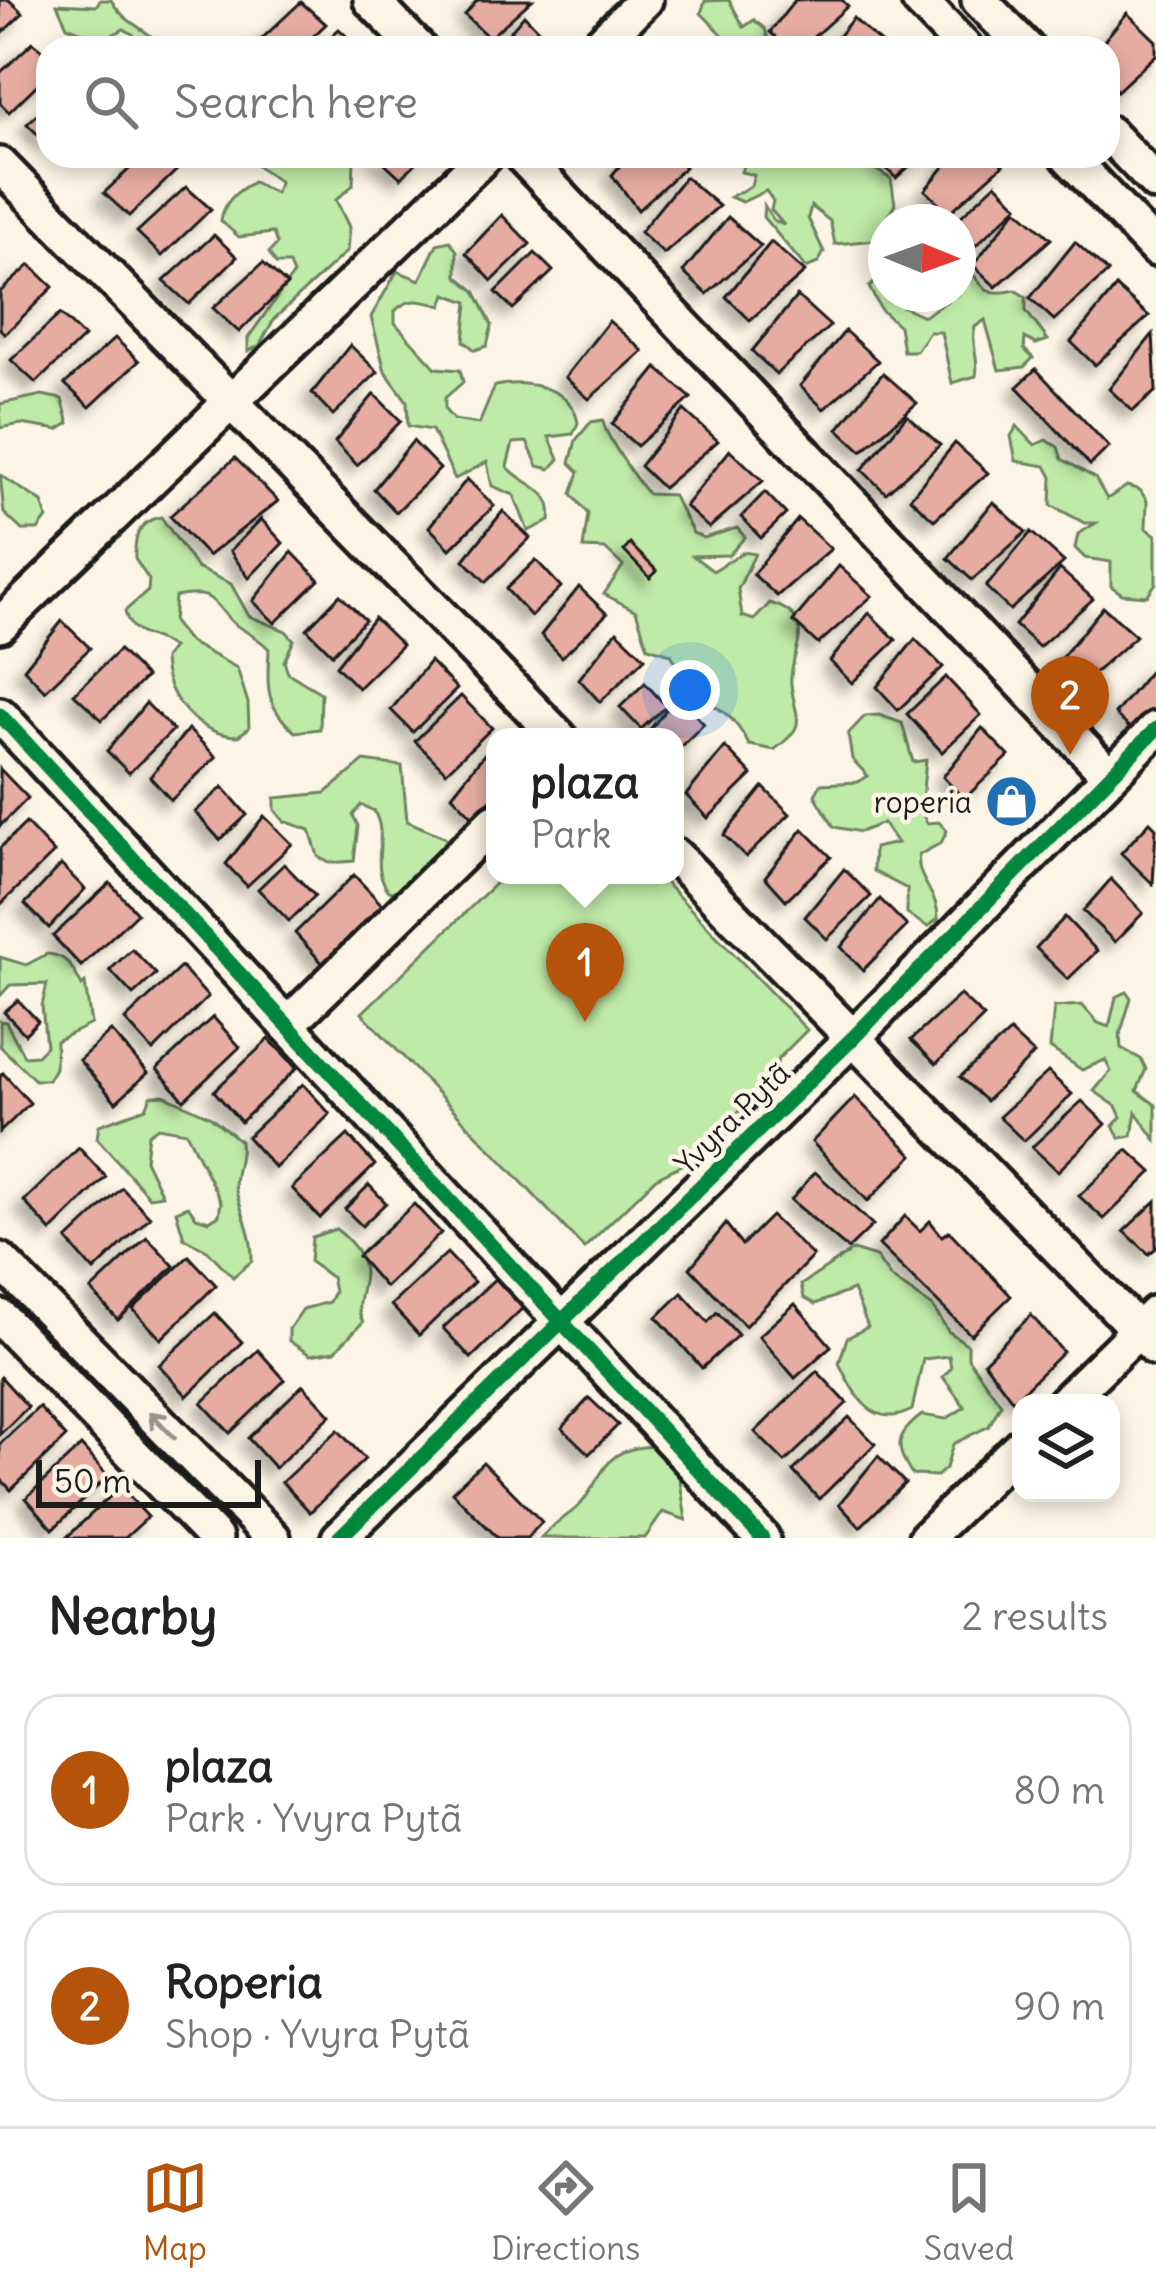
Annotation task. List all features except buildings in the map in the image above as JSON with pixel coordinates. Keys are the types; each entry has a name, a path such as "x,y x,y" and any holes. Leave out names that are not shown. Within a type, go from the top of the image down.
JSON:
{"street":[{"path":"371,0 406,36"},
{"path":"608,36 645,0"},
{"path":"919,0 954,36"},
{"path":"980,0 1014,36"},
{"path":"1120,146 1156,183"},
{"path":"0,165 550,728"},
{"path":"0,625 472,168"},
{"path":"533,168 1109,776"},
{"path":"1078,168 1156,249"},
{"path":"0,715 762,1538"},
{"name":"Yvyra Pytã","path":"339,1538 853,1038 1156,729"},
{"path":"287,1025 486,830"},
{"path":"684,865 1150,1331 1075,1394"},
{"path":"0,1260 273,1538"},
{"path":"0,1317 215,1538"},
{"path":"926,1538 1012,1454"}],"green space":[{"path":"100,0 111,0 123,16 150,36 134,36 124,29 112,36 90,36 67,26 57,4 96,6"},
{"path":"729,0 744,27 754,20 767,36 724,36 701,13 705,1"},
{"path":"261,168 354,168 353,185 336,200 349,227 347,251 274,319 259,346 248,351 248,338 293,275 289,264 276,264 269,253 277,244 273,233 239,237 221,221 222,214 247,185 253,182 275,193 280,182"},
{"path":"742,168 873,168 891,179 895,204 868,204 868,241 835,244 830,221 811,206 808,218 824,252 818,263 806,268 763,217 764,205 774,221 784,225 771,210 773,201 766,191 742,202 730,197 751,186 754,175 741,172"},
{"path":"450,241 457,251 457,276 475,291 492,325 487,346 475,350 464,341 468,302 446,294 442,306 411,302 395,311 395,323 436,368 460,370 463,382 445,398 445,410 454,420 479,424 495,386 533,385 567,401 578,423 573,434 549,437 559,459 550,469 538,466 527,442 513,443 507,466 543,494 550,509 550,521 528,531 514,495 492,486 487,462 455,479 432,430 408,426 407,401 385,371 371,317 397,271 420,280 437,244"},
{"path":"976,279 993,292 1015,290 1026,297 1026,311 1048,340 1036,344 1025,338 1024,349 1033,358 1024,367 999,370 985,320 974,333 976,376 952,383 941,332 929,332 916,351 903,351 899,326 883,312 924,316 976,312"},
{"path":"42,395 62,399 69,423 58,430 21,424 0,428 0,404"},
{"path":"603,420 614,446 643,488 648,494 673,495 693,533 704,538 737,528 745,537 729,555 693,556 713,571 743,552 755,554 738,589 742,616 754,620 770,603 795,618 799,638 791,684 798,720 774,750 749,745 727,715 694,696 671,654 648,647 636,611 604,594 623,566 605,549 583,548 588,514 572,494 579,472 570,463 576,440 591,422"},
{"path":"1017,426 1035,445 1046,440 1058,447 1062,459 1095,478 1107,499 1127,486 1140,490 1147,501 1146,528 1156,535 1156,583 1147,596 1122,594 1111,586 1111,562 1085,558 1075,548 1078,534 1096,523 1085,523 1051,505 1052,477 1046,466 1016,461 1011,436"},
{"path":"0,475 42,502 47,518 38,530 22,530 4,513"},
{"path":"161,517 197,568 231,584 249,616 286,631 294,640 284,661 288,673 321,693 320,729 295,732 285,723 270,695 269,649 204,596 175,597 173,622 189,642 237,668 248,703 249,728 238,736 209,729 177,700 164,658 172,648 137,631 125,611 148,591 149,580 135,559 137,537 142,526"},
{"path":"865,716 902,723 913,762 926,760 921,811 927,823 939,822 947,831 941,843 919,855 920,871 937,910 938,919 928,927 907,914 907,889 873,871 874,848 897,843 883,823 860,832 834,827 815,795 821,784 858,782 868,776 852,759 848,734"},
{"path":"364,761 402,766 407,821 444,837 452,848 401,894 389,891 383,881 374,811 361,805 353,815 358,826 354,861 329,863 318,856 310,830 284,821 275,810 275,798 326,793"},
{"path":"495,884 667,884 807,1030 778,1059 770,1096 729,1117 693,1159 656,1178 584,1248 362,1013"},
{"path":"47,954 65,960 82,986 85,983 91,1024 56,1041 55,1068 48,1080 35,1080 0,1046 0,1021 6,1022 24,1056 37,1055 46,1046 42,1006 47,984 10,985 0,996 0,957 26,965"},
{"path":"1127,992 1131,998 1121,1048 1141,1059 1146,1069 1137,1091 1156,1105 1156,1140 1136,1112 1132,1136 1120,1138 1113,1126 1121,1117 1116,1106 1094,1091 1111,1071 1105,1060 1082,1070 1050,1048 1054,1007 1082,1005 1098,1023 1109,1027 1116,997"},
{"path":"164,1095 211,1117 240,1141 235,1185 252,1261 233,1277 207,1250 184,1238 176,1211 188,1206 196,1217 209,1221 219,1215 221,1202 186,1132 158,1127 148,1134 145,1160 162,1195 149,1197 97,1138 99,1125 146,1108 151,1096"},
{"path":"336,1229 361,1257 359,1311 363,1322 335,1351 310,1355 289,1341 289,1329 303,1309 329,1302 334,1292 331,1277 310,1262 312,1237"},
{"path":"853,1250 876,1257 891,1278 933,1307 948,1331 968,1345 968,1358 1001,1404 989,1426 953,1444 946,1468 937,1476 912,1475 900,1442 922,1415 946,1419 965,1407 943,1377 951,1368 949,1356 923,1359 912,1410 886,1416 875,1413 858,1397 839,1363 847,1338 868,1327 853,1290 815,1304 804,1298 801,1285"},
{"path":"655,1446 677,1461 686,1520 663,1512 645,1538 541,1538 580,1505 617,1455"}],"cycle path":[{"path":"0,715 762,1538"},
{"path":"339,1538 853,1038 1156,729"}],"place":[{"name":"Roperia","path":"1070,755"},
{"name":"roperia","path":"1011,802"},
{"name":"plaza","path":"585,1022"}]}
